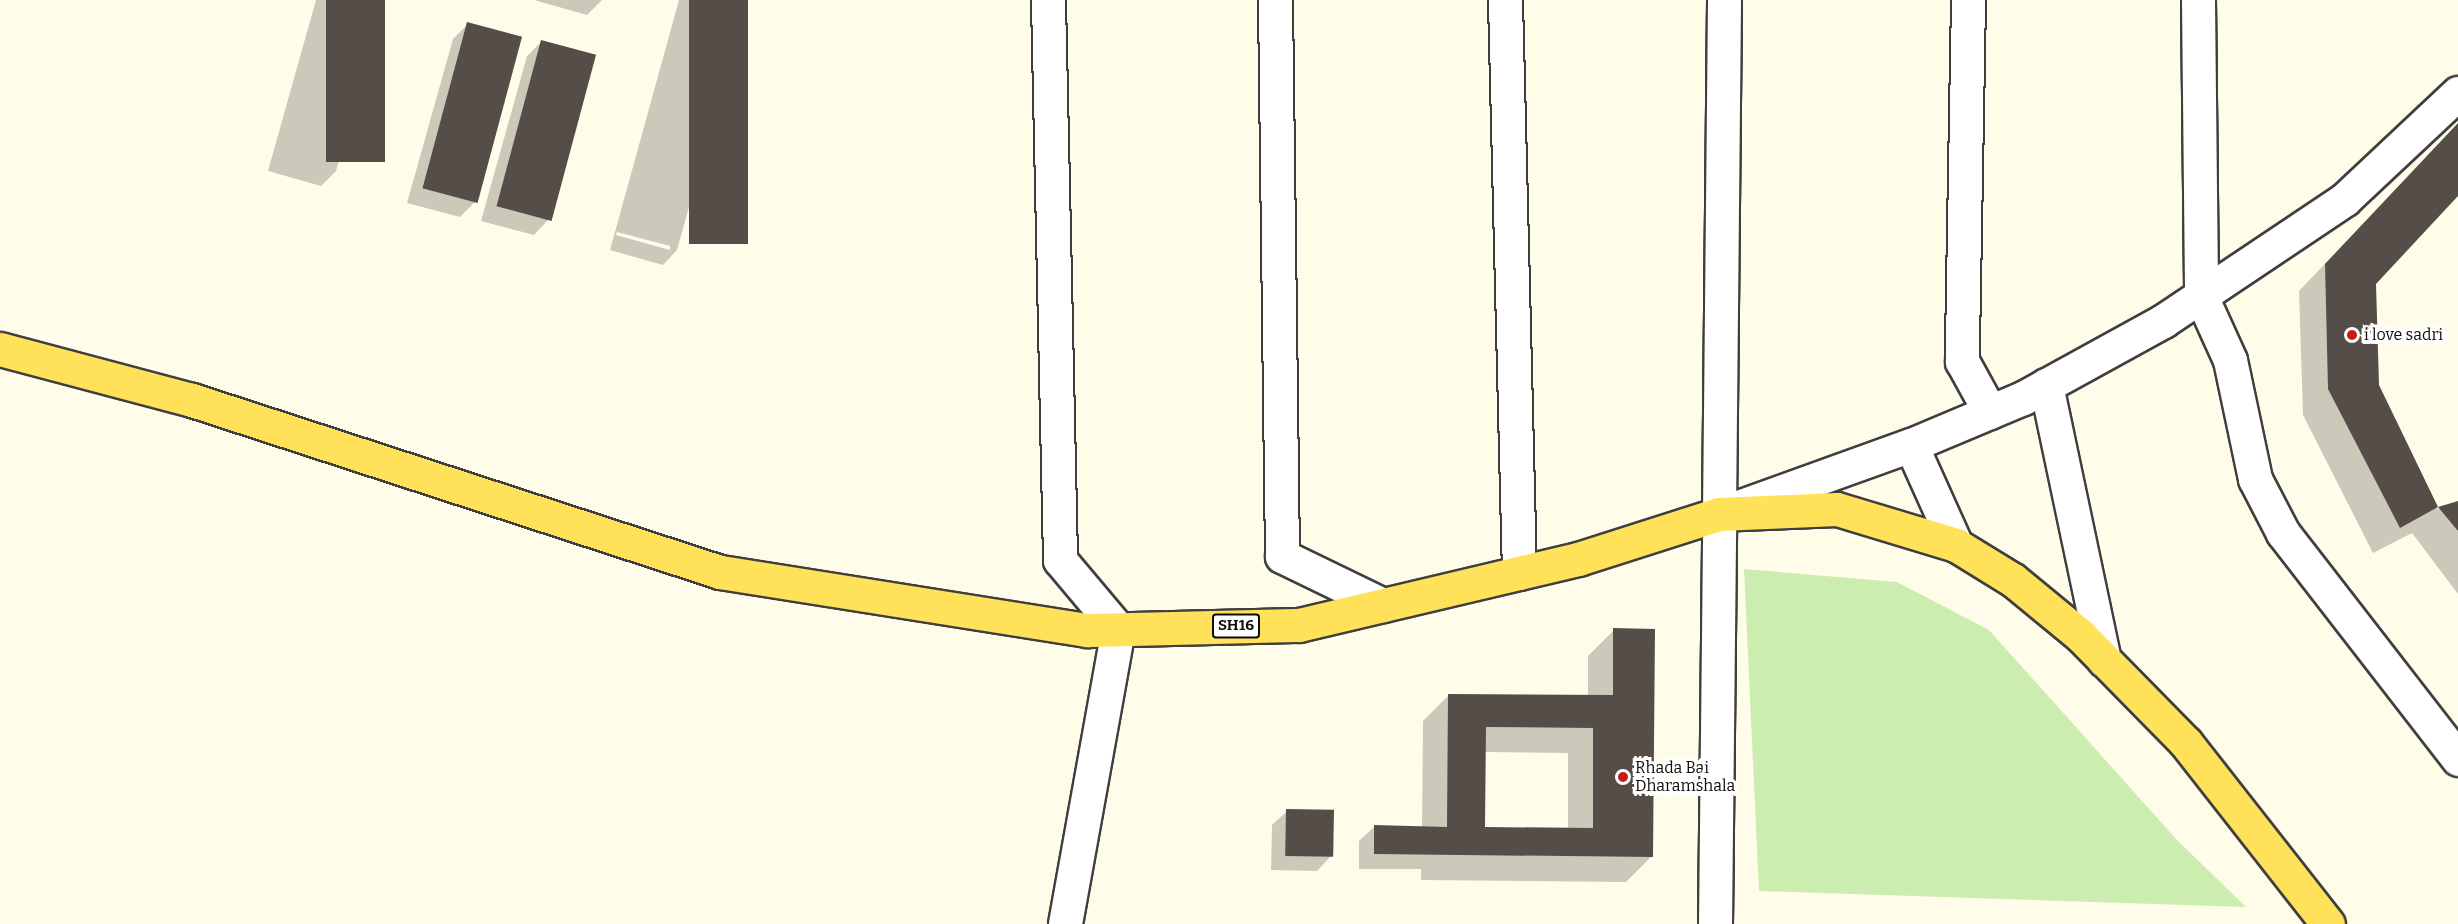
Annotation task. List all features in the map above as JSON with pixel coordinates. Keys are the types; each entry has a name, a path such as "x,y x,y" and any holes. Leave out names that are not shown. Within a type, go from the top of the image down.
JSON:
{"main road":[{"name":"SH16","path":"0,349 192,400 720,572 1087,630 1299,625 1519,573 1719,514 1837,509 1956,545 2013,580 2104,660 2186,743 2328,924"}],"street":[{"path":"1048,0 1060,560 1118,629 1065,924"},
{"path":"1275,0 1281,556 1383,605"},
{"path":"1504,0 1519,573"},
{"path":"1715,924 1724,0"},
{"path":"1968,0 1962,361 1990,412"},
{"path":"2198,0 2201,296 2230,360 2255,479 2283,533 2458,759"},
{"path":"1719,514 1911,445 1990,412 2046,385 2201,296 2345,199 2458,93"},
{"path":"2046,385 2104,660"},
{"path":"1911,445 1956,545"}],"green space":[{"path":"1744,569 1897,582 1989,630 2177,840 2246,907 1759,891"}],"building":[{"path":"326,0 385,0 385,162 326,162"},
{"path":"689,0 748,0 748,244 689,244"},
{"path":"467,22 522,37 478,203 422,188"},
{"path":"541,40 596,55 552,221 496,206"},
{"name":"i love sadri","path":"2458,123 2458,196 2376,284 2379,385 2438,507 2400,528 2328,389 2325,264"},
{"path":"2458,501 2458,531 2438,507"},
{"name":"Rhada Bai Dharamshala","path":"1613,628 1655,629 1653,857 1374,854 1374,825 1447,827 1448,694 1613,695","holes":["1486,727 1593,728 1593,828 1485,827"]},
{"path":"1286,809 1334,810 1333,857 1285,856"}],"place":[{"name":"i love sadri","path":"2352,335"},
{"name":"Rhada Bai Dharamshala","path":"1623,777"}]}
